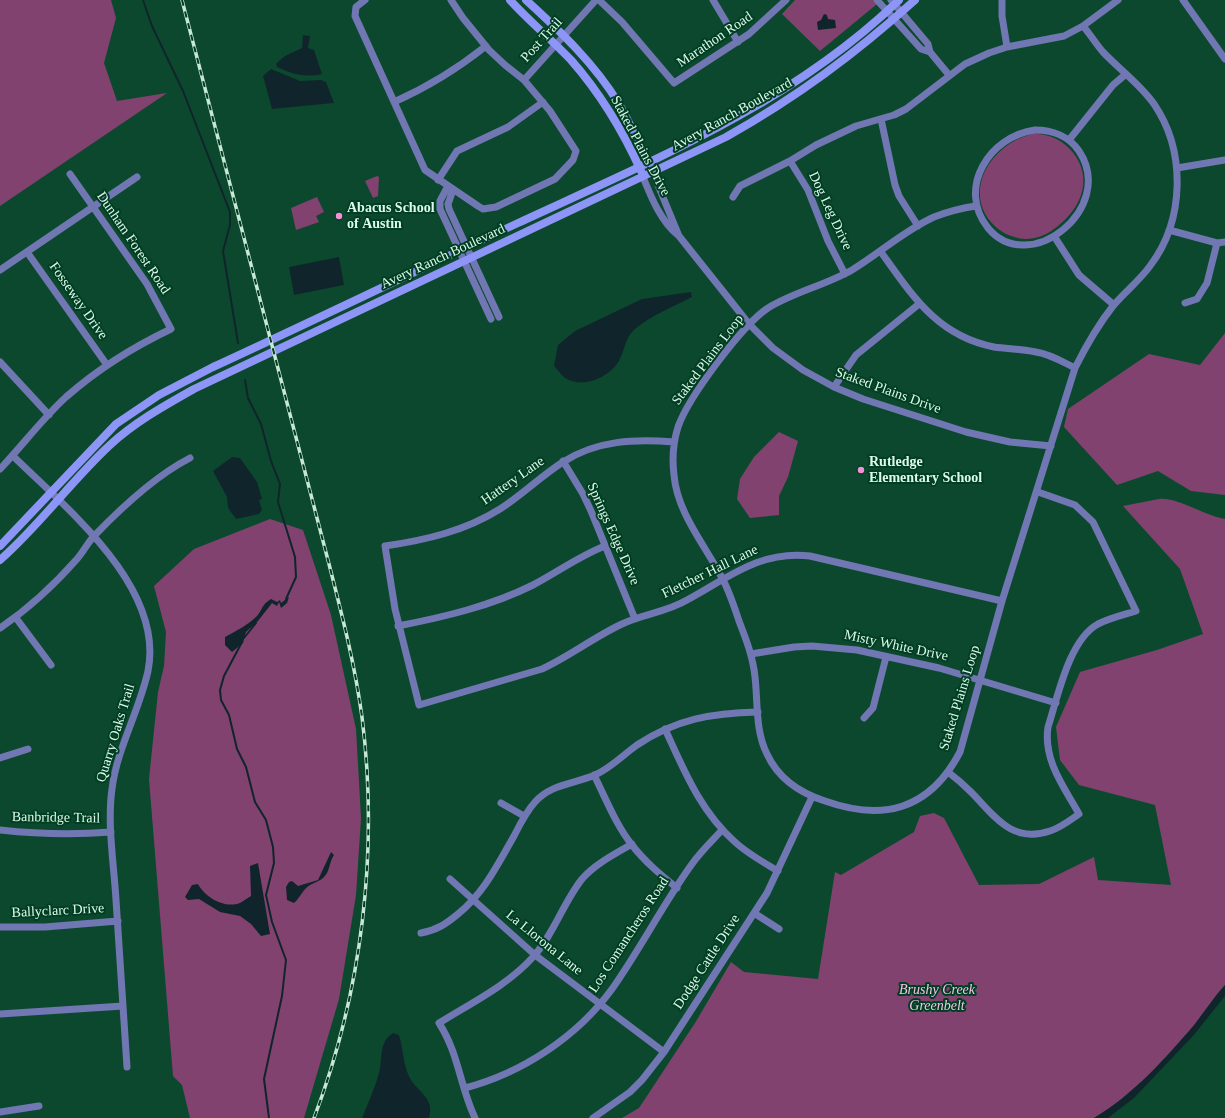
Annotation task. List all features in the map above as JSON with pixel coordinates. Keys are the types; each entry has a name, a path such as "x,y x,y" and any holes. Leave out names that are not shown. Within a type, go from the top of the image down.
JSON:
{"main road":[{"name":"Staked Plains Drive","path":"510,0 570,60 600,97 618,126 643,177"},
{"name":"Staked Plains Drive","path":"526,0 589,62 606,85 627,118 653,173"},
{"name":"Avery Ranch Boulevard","path":"0,560 25,538 110,445 157,409 194,389 653,173 726,137 798,94 856,51 915,0"},
{"name":"Avery Ranch Boulevard","path":"0,546 116,424 159,395 213,366 648,163 728,122 787,88 825,61 887,11 895,1"}],"street":[{"path":"365,0 356,8 355,16 424,170 478,206 490,209 561,174 573,160 576,151 559,123 543,102 524,80 505,65 486,46 451,0"},
{"name":"Post Trail","path":"524,80 596,0"},
{"name":"Marathon Road","path":"599,0 622,22 674,83 738,42 764,22 786,0"},
{"path":"712,0 738,42"},
{"path":"877,0 921,49 930,52"},
{"path":"1002,0 1002,16 1007,47"},
{"path":"733,197 740,186 790,161 816,145 836,135 906,109 949,75 977,58 1007,47 1064,36 1083,26 1118,0"},
{"path":"1183,0 1225,59"},
{"path":"895,1 901,12 928,44 930,52 949,75"},
{"name":"Staked Plains Loop","path":"976,206 935,216 845,274 774,305 749,324 690,402 681,420 674,442 674,477 678,498 723,579 751,654 762,742 772,763 787,781 812,797 863,812 889,810 914,801 927,794 948,772 960,752 1002,601 1038,492 1075,368 1091,339 1114,305 1149,268 1160,250 1169,230 1176,200 1177,168 1170,136 1163,120 1144,92 1102,51 1083,26"},
{"path":"394,102 426,88 447,75 486,46"},
{"path":"1069,140 1113,85 1126,74"},
{"path":"438,180 457,151 508,127 543,102"},
{"path":"881,119 899,196 918,226"},
{"path":"1035,130 1054,132 1069,140 1084,161 1089,176 1089,187 1080,211 1067,226 1045,241 1026,244 1004,240 990,230 980,216 976,206 974,189 978,172 990,155 1013,135 1035,130"},
{"path":"1177,168 1225,160"},
{"name":"Dog Leg Drive","path":"790,161 808,190 828,241 845,274"},
{"name":"Staked Plains Drive","path":"653,173 679,236"},
{"name":"Dunham Forest Road","path":"70,174 147,284 171,329 140,344 107,365"},
{"path":"0,270 94,208 137,177"},
{"name":"Staked Plains Drive","path":"643,177 671,230 679,236 749,324 788,359 808,373 834,387 863,399 966,432 1000,440 1051,446"},
{"path":"450,188 448,204 449,209 499,317"},
{"path":"450,188 440,201 440,209 458,252 491,319"},
{"path":"1169,230 1217,243 1225,242"},
{"path":"1054,236 1079,275 1114,305"},
{"path":"1185,303 1197,298 1207,283 1217,243"},
{"name":"Fosseway Drive","path":"28,252 107,365"},
{"path":"881,252 919,304 941,323 968,339 994,347 1041,353 1075,368"},
{"path":"834,387 856,355 919,304"},
{"path":"1,365 50,414"},
{"path":"0,469 66,398 107,365"},
{"name":"Hattery Lane","path":"419,705 398,626 385,546 443,534 481,519 514,499 563,461 588,449 618,441 635,440 674,442"},
{"name":"Quarry Oaks Trail","path":"13,456 94,536 117,564 134,595 145,624 150,646 148,670 138,707 124,740 112,790 111,832 127,1067"},
{"path":"0,628 16,618 78,558 94,536 133,499 178,464 190,458"},
{"name":"Springs Edge Drive","path":"563,461 583,494 635,619"},
{"path":"948,772 971,791 1004,827 1015,831 1038,834 1060,827 1079,814 1052,766 1047,747 1048,727 1079,641 1098,624 1136,611 1093,522 1075,504 1038,492"},
{"path":"398,626 446,616 514,594 549,576 584,554 605,546"},
{"name":"Fletcher Hall Lane","path":"419,705 542,669 560,661 615,628 635,619 672,607 723,579 765,559 793,554 851,565 1002,601"},
{"path":"16,618 51,665"},
{"name":"Misty White Drive","path":"751,654 794,647 819,646 857,650 940,668 1056,703"},
{"path":"864,718 873,708 886,656"},
{"path":"421,933 435,930 444,926 473,900 487,883 524,816 537,800 549,791 564,784 594,775 618,761 651,735 665,729 695,718 713,714 758,712"},
{"path":"665,729 695,793 713,820 722,830 751,854 778,871"},
{"path":"0,758 28,749"},
{"path":"594,775 632,844 654,869 677,888"},
{"name":"Dodge Cattle Drive","path":"593,1118 630,1092 642,1080 664,1052 754,913 778,871 790,840 812,797"},
{"path":"501,803 524,816"},
{"name":"Banbridge Trail","path":"0,830 33,834 81,834 111,832"},
{"name":"Los Comancheros Road","path":"465,1088 495,1079 552,1048 584,1021 600,1004 631,960 692,863 722,830"},
{"path":"475,1118 452,1046 439,1023 516,974 535,955 582,879 591,870 632,844"},
{"name":"La Llorona Lane","path":"450,879 535,955 664,1052"},
{"path":"754,913 778,929"},
{"name":"Ballyclarc Drive","path":"0,927 45,927 118,921"},
{"path":"0,1014 123,1006"},
{"path":"0,1112 39,1106"}],"green space":[{"path":"0,0 111,0 116,18 104,63 117,101 167,93 0,206"},
{"path":"795,0 873,0 877,4 820,51 782,14"},
{"path":"1033,134 1055,138 1065,144 1073,152 1079,162 1083,183 1081,195 1077,204 1062,223 1043,236 1025,239 1006,234 994,226 983,208 980,195 982,181 987,168 995,156 1006,146"},
{"path":"377,176 379,177 378,196 373,198 365,181"},
{"path":"317,197 324,212 316,216 319,222 296,230 291,208"},
{"path":"1225,333 1225,495 1191,491 1158,471 1117,485 1064,427 1068,409 1149,354 1200,365"},
{"path":"779,432 798,441 788,477 779,496 779,515 750,518 737,499 740,479 754,457"},
{"name":"Brushy Creek Greenbelt","path":"1159,499 1174,501 1225,519 1225,985 1184,1037 1161,1063 1135,1087 1108,1109 1094,1118 622,1118 639,1108 695,1023 731,962 744,972 818,979 835,872 841,875 914,832 920,816 934,813 944,818 979,885 1039,884 1094,857 1098,880 1171,885 1155,805 1079,785 1060,760 1056,727 1080,672 1157,650 1203,634 1180,569 1123,506"},
{"path":"270,519 303,530 331,615 356,729 361,818 356,895 339,999 304,1118 190,1118 182,1085 173,1076 149,779 158,692 164,666 166,632 154,586 194,549"}],"water":[{"path":"824,14 827,15 828,19 835,20 836,28 818,30 817,22 821,20"},
{"path":"303,35 310,36 308,48 314,50 322,74 310,76 299,75 277,67 276,64 283,58 302,48"},
{"path":"271,69 300,81 321,80 326,82 334,103 272,109 263,76"},
{"path":"339,257 344,285 294,295 289,267"},
{"path":"691,292 692,297 655,315 635,329 629,336 621,357 615,367 602,377 587,382 572,381 565,378 554,366 558,345 575,331 642,299"},
{"path":"232,457 240,458 257,482 262,499 259,500 262,510 259,514 236,519 228,508 227,497 213,471"},
{"path":"289,597 287,603 281,608 279,602 277,606 272,603 258,621 246,632 243,643 232,652 225,645 225,637 242,628 257,616 268,601 271,599 277,602 280,600 281,603"},
{"path":"331,852 334,855 324,877 306,888 294,903 287,900 286,887 289,882 292,881 298,886 318,880"},
{"path":"258,863 270,934 261,936 251,924 240,916 220,912 199,899 188,900 185,897 192,885 198,884 205,893 216,901 228,904 240,903 251,896 250,866"},
{"path":"1225,985 1225,996 1193,1036 1134,1098 1108,1118 1094,1118 1122,1098 1161,1063 1195,1024"},
{"path":"393,1033 399,1035 405,1065 411,1080 430,1104 429,1118 362,1118 377,1079 383,1046 388,1037"}],"waterway":[{"path":"143,0 152,26 183,91 230,212 230,225 223,251 238,343"},
{"path":"245,380 248,398 261,424 271,461 280,484 278,502 295,557 296,577 286,599"},
{"path":"244,638 256,623"},
{"path":"242,642 224,676 220,690 221,700 229,715 237,749 246,767 255,802 266,820 273,847 274,863 266,895 272,922 286,960 282,996 264,1079 269,1118"}],"railway":[{"path":"182,0 339,602 352,659 362,717 367,768 368,818 367,870 362,920 355,971 344,1021 331,1070 314,1118"}],"place":[{"name":"Abacus School of Austin","path":"339,216"},
{"name":"Rutledge Elementary School","path":"861,470"}]}
